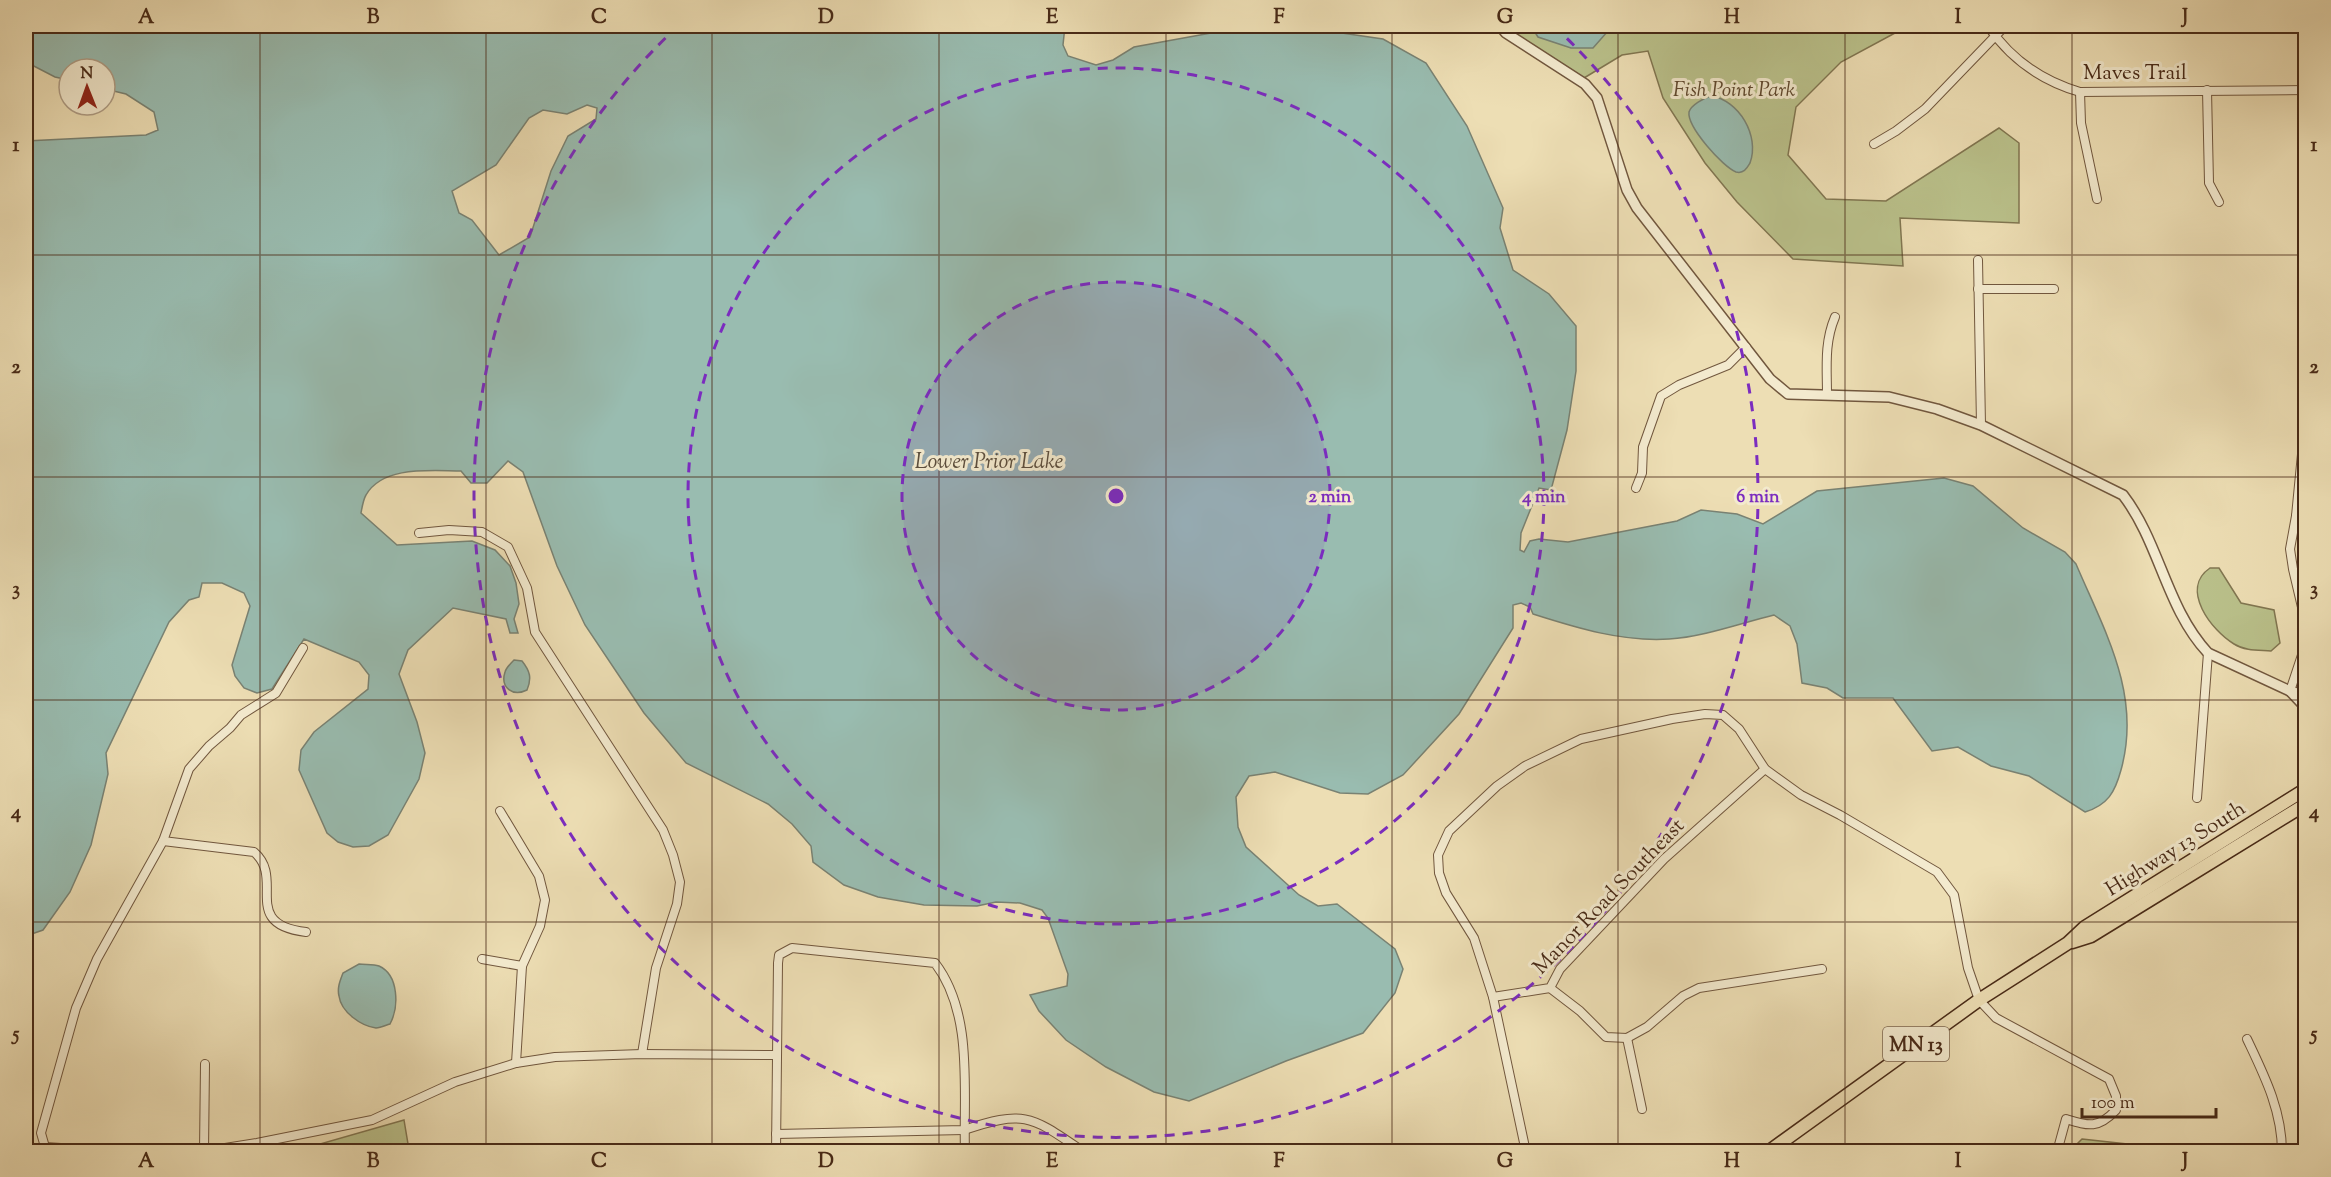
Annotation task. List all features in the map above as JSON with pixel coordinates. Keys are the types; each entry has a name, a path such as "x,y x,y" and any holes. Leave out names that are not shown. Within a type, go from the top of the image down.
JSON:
{"main road":[{"name":"Highway 13 South","path":"1768,1152 1979,999 2068,943 2085,927 2306,789"},
{"name":"Highway 13 South","path":"2068,943 2091,936 2306,804"}],"street":[{"path":"1500,26 1506,33 1585,84 1597,98 1627,190 1637,208 1770,379 1788,394 1889,397 1937,409 1982,425 2123,495 2137,512 2182,619 2208,653 2290,691 2306,695"},
{"name":"Maves Trail","path":"1988,26 1995,36 2032,72 2058,86 2080,92 2306,90"},
{"path":"1874,144 1925,109 2005,26"},
{"path":"2207,90 2209,183 2219,202"},
{"path":"2080,92 2080,123 2097,199"},
{"path":"1978,260 1982,425"},
{"path":"1978,289 2054,289"},
{"path":"1827,395 1827,344 1835,317"},
{"path":"1636,488 1642,473 1643,447 1661,396 1679,385 1728,365 1746,347"},
{"path":"2306,413 2296,516 2290,549 2306,624"},
{"path":"2296,516 2306,518"},
{"path":"419,533 449,530 482,532 508,547 527,588 535,632 663,830 680,882 677,904 656,968 642,1054"},
{"path":"2290,691 2306,643"},
{"path":"45,1147 41,1133 76,1008 97,959 163,841 189,769 241,715 276,693 303,648"},
{"path":"2197,798 2208,653"},
{"path":"2290,691 2306,708"},
{"path":"1526,1152 1493,997 1474,938 1446,893 1438,873 1438,855 1449,831 1497,786 1525,766 1581,739 1705,714 1723,715 1738,729 1765,769 1801,795 1840,815 1937,872 1954,895 1968,968 1979,999 1996,1018 2109,1079 2116,1096 2116,1110 2105,1121 2088,1125 2066,1119 2056,1152"},
{"name":"Manor Road Southeast","path":"1493,997 1550,988 1560,969 1664,859 1765,769"},
{"path":"500,811 539,876 545,900 540,926 522,966 516,1063"},
{"path":"163,841 254,852 262,859 266,870 267,908 276,923 290,930 306,932"},
{"path":"776,1152 779,955 792,948 935,963 946,977 963,1028 965,1152"},
{"path":"482,959 522,966"},
{"path":"1550,988 1580,1011 1606,1037 1627,1038 1647,1027 1683,996 1699,988 1822,969"},
{"path":"1627,1038 1642,1109"},
{"path":"2247,1039 2270,1090 2279,1120 2282,1152"},
{"path":"205,1064 202,1151 257,1143 372,1120 454,1082 516,1063 555,1057 642,1054 776,1055"},
{"path":"776,1134 964,1130 993,1120 1016,1117 1039,1122 1084,1152"},
{"path":"35,1152 45,1147 124,1152"}],"green space":[{"name":"Fish Point Park","path":"1507,26 1908,26 1841,62 1796,107 1788,155 1826,199 1886,201 1999,128 2019,143 2019,223 1900,218 1903,266 1793,259 1737,202 1705,163 1663,98 1648,51 1622,55 1584,78 1511,31"},
{"path":"2210,568 2219,568 2241,603 2274,610 2280,643 2271,651 2252,650 2238,646 2225,638 2209,620 2198,598 2198,587 2201,577"},
{"path":"404,1120 408,1144 398,1151 306,1151 306,1148"},
{"path":"2082,1139 2136,1145 2136,1151 2078,1151 2076,1145"}],"water":[{"name":"Lower Prior Lake","path":"26,26 1065,26 1063,45 1068,56 1096,65 1113,60 1134,47 1244,27 1328,31 1383,39 1426,63 1467,126 1503,208 1500,228 1513,270 1549,294 1576,326 1576,371 1567,430 1551,490 1539,488 1521,533 1520,550 1524,552 1530,541 1539,539 1568,542 1677,521 1701,510 1737,514 1763,524 1817,491 1944,478 1973,486 2023,528 2065,552 2076,564 2109,639 2124,690 2127,716 2126,742 2119,778 2105,801 2085,812 2029,776 1991,766 1958,747 1932,751 1893,698 1843,698 1827,688 1802,683 1797,644 1790,626 1774,615 1695,636 1651,639 1617,636 1583,629 1533,614 1530,607 1521,603 1513,605 1513,628 1459,714 1403,775 1368,794 1340,793 1275,772 1249,776 1236,797 1238,827 1246,847 1299,895 1318,906 1337,904 1395,949 1403,969 1395,993 1363,1033 1286,1061 1189,1101 1154,1092 1106,1067 1066,1040 1039,1011 1030,995 1067,986 1068,974 1048,918 1042,910 1020,903 996,902 977,906 924,905 878,897 844,885 813,862 811,846 792,824 768,804 686,763 644,713 585,625 557,566 523,472 508,461 487,483 471,483 461,471 396,474 374,485 364,499 361,513 397,545 472,541 495,550 510,566 516,583 519,604 514,619 518,633 510,633 506,619 453,608 408,650 399,674 417,722 425,753 419,779 388,835 369,846 353,847 338,842 327,833 299,770 301,750 314,732 368,689 369,675 359,662 304,639 272,689 257,693 244,688 235,676 232,665 250,606 244,593 222,583 202,583 199,597 189,600 169,622 106,753 108,774 91,845 70,892 43,930 26,936 26,141 146,135 158,130 154,112 126,94 117,92 117,57 57,57 57,77 26,62","holes":["587,105 597,108 596,119 568,136 551,171 530,237 499,255 472,220 459,213 452,191 496,165 529,118 543,110 567,114"]},
{"path":"1531,26 1608,26 1608,31 1593,48 1571,48 1538,37"},
{"path":"1711,96 1730,104 1745,121 1752,142 1752,153 1750,163 1743,171 1736,172 1723,163 1700,136 1690,119 1689,112 1692,107"},
{"path":"514,660 522,661 529,675 527,690 522,692 509,690 504,683 506,670"},
{"path":"359,964 379,966 390,976 394,984 396,1001 390,1024 376,1028 370,1027 348,1013 341,1002 338,993 343,973"}]}
